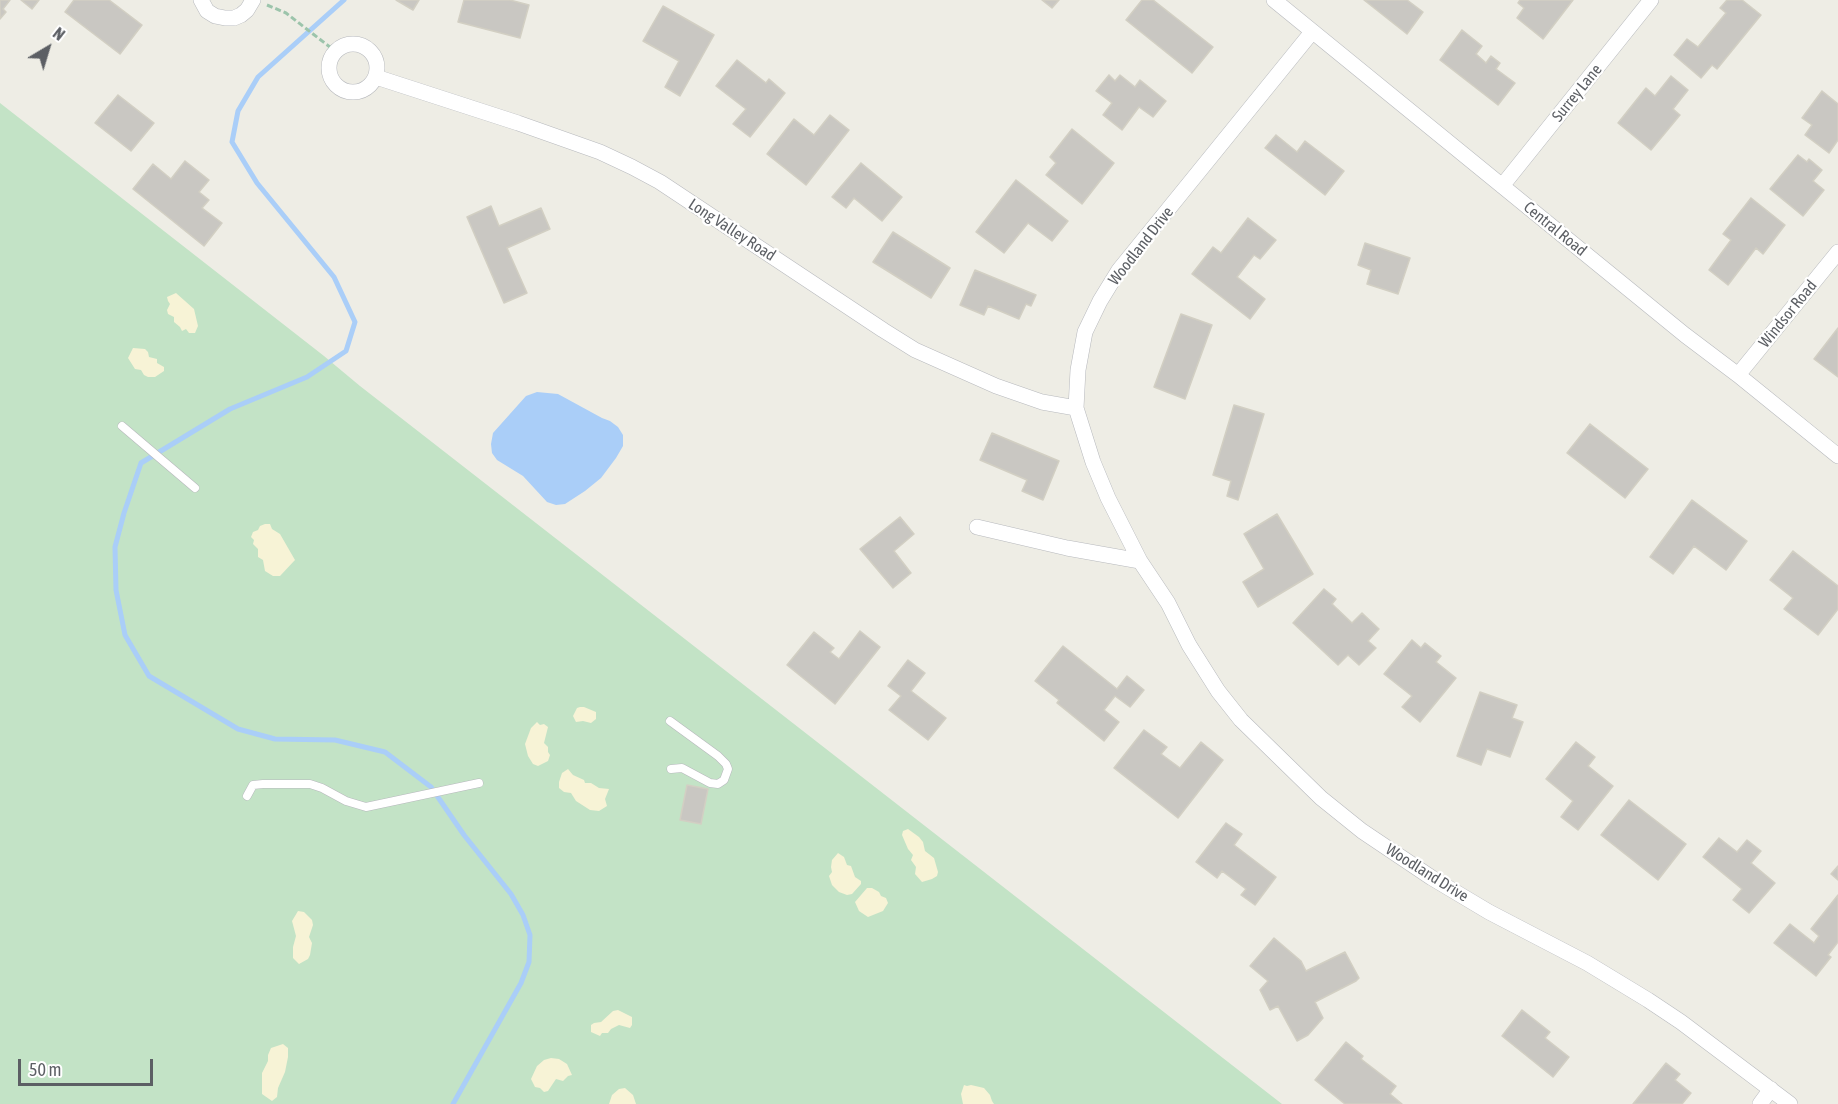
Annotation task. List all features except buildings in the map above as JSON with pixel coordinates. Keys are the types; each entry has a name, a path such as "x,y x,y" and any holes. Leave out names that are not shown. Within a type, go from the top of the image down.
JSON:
{"street":[{"path":"201,0 207,11 225,18 241,15 253,0"},
{"name":"Surrey Lane","path":"1502,186 1651,0"},
{"name":"Central Road","path":"1283,3 1312,32 1676,328 1838,456"},
{"name":"Woodland Drive","path":"1312,32 1119,270 1085,332 1078,370 1076,408 1104,489 1140,561 1168,603 1189,645 1218,691 1241,720 1321,798 1362,831 1432,878 1489,912 1587,963 1648,1000 1790,1104"},
{"path":"358,44 372,53 376,60 376,77 366,89 351,93 343,91 331,80 328,73 331,57 329,46 358,44"},
{"name":"Long Valley Road","path":"376,77 518,123 600,152 632,167 660,182 915,350 996,386 1042,402 1076,408"},
{"name":"Windsor Road","path":"1738,375 1838,252"},
{"path":"978,527 1067,549 1140,561"},
{"path":"1760,1104 1772,1089"}],"lane":[{"path":"122,426 195,488"},
{"path":"670,721 718,756 728,769 724,780 718,784 710,783 682,768 671,769"},
{"path":"247,796 253,785 310,784 346,801 366,807 479,783"}],"path":[{"path":"286,13 329,46"}],"green space":[{"path":"0,103 360,386 1282,1104 0,1104"}],"sand":[{"path":"176,293 194,309 198,326 195,333 189,333 186,329 182,331 174,322 174,317 168,314 170,304 167,297"},
{"path":"133,348 145,349 149,357 157,359 157,363 164,367 164,371 155,377 148,377 141,370 135,369 128,358"},
{"path":"265,524 270,524 272,529 280,534 295,560 280,576 273,576 265,571 263,560 258,557 258,549 253,544 254,540 251,537 253,532"},
{"path":"580,707 596,712 596,719 591,723 576,722 573,716"},
{"path":"537,722 548,727 544,743 550,755 548,761 538,766 533,764 528,756 525,744 531,728"},
{"path":"568,769 585,783 609,789 605,799 607,806 599,811 590,810 576,801 571,793 559,788 562,773"},
{"path":"908,829 919,837 925,851 934,858 938,872 937,876 932,879 922,882 915,874 916,867 911,860 913,855 902,835 903,831"},
{"path":"838,853 844,857 847,865 851,866 855,877 861,881 852,894 839,892 832,885 829,876 832,872 832,860"},
{"path":"867,888 879,892 888,903 883,911 868,917 859,911 855,902"},
{"path":"298,911 304,912 312,920 313,925 309,937 312,943 310,955 308,959 299,964 293,958 296,936 292,921"},
{"path":"618,1010 632,1017 630,1028 619,1025 600,1036 591,1032 591,1025 601,1022 613,1011"},
{"path":"283,1044 288,1048 288,1057 277,1097 272,1101 262,1094 262,1073 271,1048"},
{"path":"551,1058 559,1059 567,1064 572,1075 563,1081 556,1079 548,1091 544,1092 535,1087 531,1079 537,1066"},
{"path":"964,1085 984,1088 994,1104 963,1104 961,1094"},
{"path":"625,1088 633,1095 636,1104 609,1104 612,1095 619,1089"}],"water":[{"path":"537,392 558,394 610,421 623,435 623,446 601,478 565,504 556,505 547,502 523,476 497,460 492,453 493,433 526,396"}],"waterway":[{"path":"344,0 258,77 238,111 232,142 257,183 334,277 355,322 346,351 307,377 230,409 141,463 115,547 116,590 125,635 149,676 238,729 275,739 335,740 385,752 431,787 464,835 511,894 523,915 530,935 529,962 521,983 453,1104"}]}
